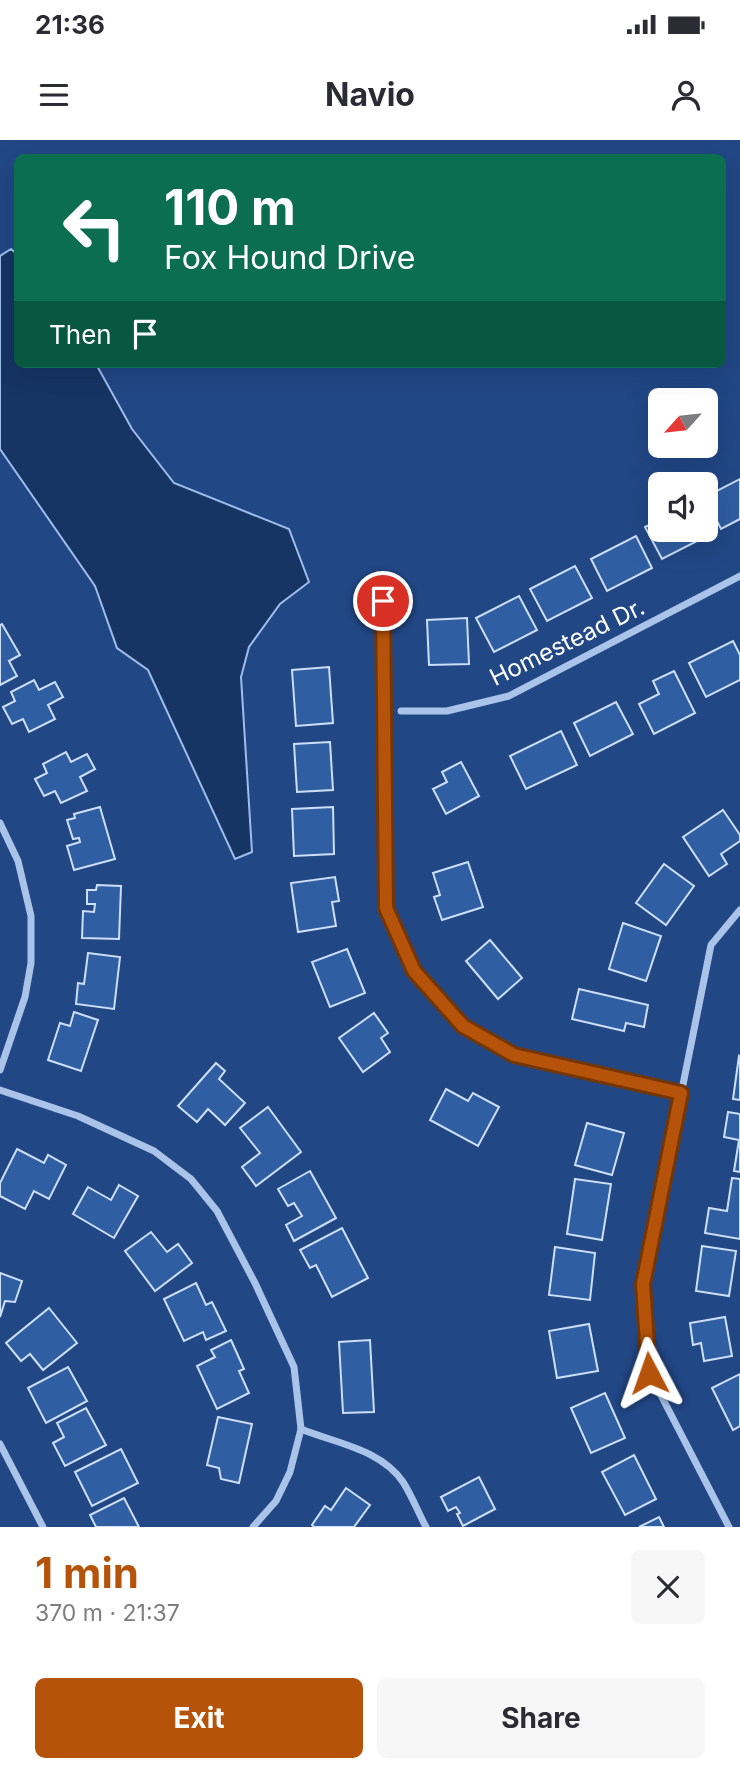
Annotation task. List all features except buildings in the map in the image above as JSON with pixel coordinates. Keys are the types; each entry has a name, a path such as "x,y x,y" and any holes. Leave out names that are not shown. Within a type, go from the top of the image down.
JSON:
{"street":[{"name":"Homestead Dr.","path":"401,711 447,711 509,696 740,576"},
{"path":"383,601 386,908 414,971 463,1026 514,1055 681,1093"},
{"path":"0,823 18,861 32,916 31,963 25,997 0,1070"},
{"path":"729,1527 649,1373 643,1284 711,945 740,910"},
{"path":"0,1090 78,1116 154,1151 191,1179 217,1211 255,1283 294,1367 301,1429 290,1472 276,1501 253,1527"},
{"path":"301,1429 345,1443 378,1458 402,1480 426,1527"},
{"path":"0,1444 43,1527"}],"water":[{"path":"11,249 14,252 14,368 98,368 132,429 174,483 289,529 309,582 280,604 249,647 241,677 252,852 235,859 148,670 117,648 95,586 0,449 0,256"}],"route":[{"path":"383,601 386,908 414,971 463,1026 514,1055 681,1093 643,1284 649,1373"}]}
